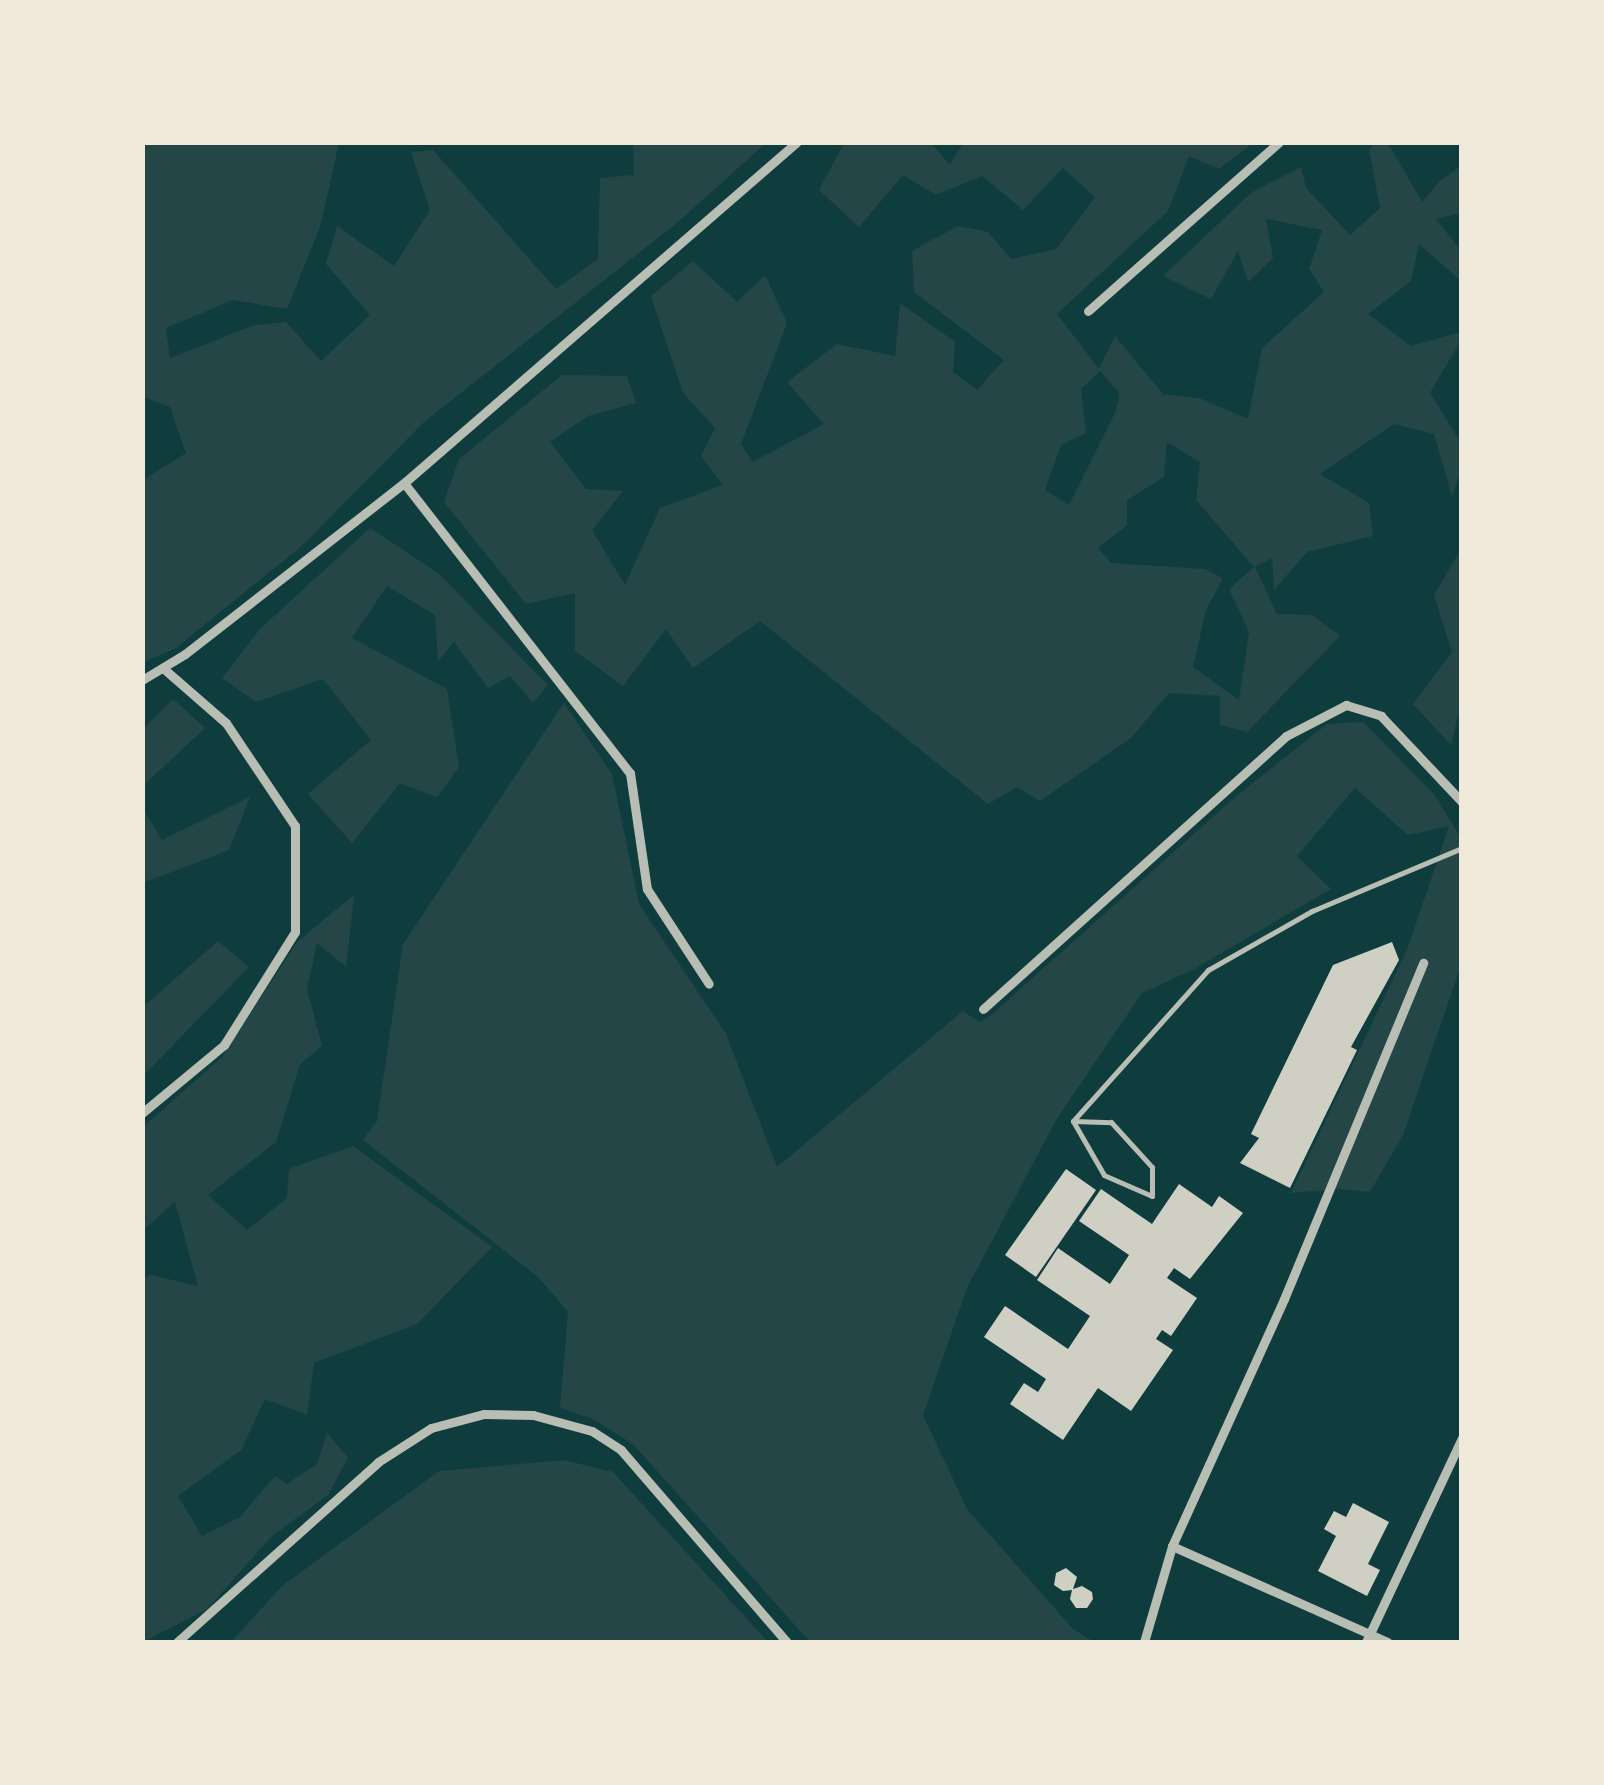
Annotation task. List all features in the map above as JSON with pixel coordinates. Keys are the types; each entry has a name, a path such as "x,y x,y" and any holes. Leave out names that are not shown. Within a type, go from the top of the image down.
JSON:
{"street":[{"path":"142,680 164,670 404,482 797,142"},
{"path":"1088,311 1279,142"},
{"path":"404,482 630,773 648,890 709,984"},
{"path":"142,1113 224,1045 295,932 295,826 226,723 164,670"},
{"path":"983,1008 1286,736 1346,705 1382,716 1462,802"},
{"path":"1144,1642 1172,1546 1284,1298 1423,963"},
{"path":"176,1642 378,1462 432,1428 484,1414 533,1415 592,1431 621,1450 787,1642"},
{"path":"1368,1638 1462,1438"},
{"path":"1172,1546 1368,1638 1388,1642"}],"lane":[{"path":"1072,1121 1208,970 1312,911 1462,848"},
{"path":"1072,1121 1111,1122 1152,1167 1152,1196 1104,1175 1072,1121"}],"shaded area":[{"path":"143,142 339,143 320,227 287,309 233,300 166,328 170,358 255,325 286,322 321,361 370,315 326,264 337,226 394,266 430,210 411,152 433,150 556,289 598,259 600,178 634,175 633,143 766,143 678,222 424,422 303,545 176,648 143,663 143,480 186,453 170,407 143,397"},
{"path":"844,143 931,143 950,165 963,143 1253,143 1219,169 1189,156 1168,211 1057,314 1099,369 1115,336 1163,394 1199,398 1248,419 1262,348 1324,292 1309,269 1322,230 1266,219 1273,258 1248,282 1238,251 1211,299 1163,276 1251,193 1301,167 1306,188 1350,235 1380,208 1369,149 1375,143 1388,143 1422,202 1440,181 1461,166 1461,213 1436,219 1461,251 1461,281 1419,244 1411,281 1368,314 1411,346 1461,332 1461,340 1430,393 1461,443 1461,470 1452,496 1434,434 1394,424 1320,474 1369,503 1373,536 1307,552 1274,590 1272,558 1255,567 1277,614 1312,615 1340,636 1247,732 1220,725 1220,696 1169,693 1131,738 1040,801 1017,787 988,804 760,621 693,668 666,629 623,686 575,651 575,593 526,604 444,502 459,459 562,375 627,376 636,403 588,416 550,442 586,489 623,491 592,530 625,585 660,508 723,485 701,456 715,428 683,393 651,296 693,261 737,302 765,275 787,323 741,444 753,462 824,424 787,382 837,344 895,356 900,303 955,342 953,372 977,390 1004,360 914,292 912,251 958,226 988,232 1011,259 1056,249 1095,197 1063,168 1023,210 982,176 936,195 903,175 859,227 819,190","holes":["1100,371 1120,394 1115,413 1069,505 1045,490 1061,445 1086,433 1081,389","1167,442 1200,462 1196,500 1254,567 1229,589 1249,632 1239,700 1193,667 1206,610 1223,578 1205,569 1111,563 1098,548 1127,525 1127,500 1164,477"]},
{"path":"370,528 438,573 548,685 533,703 510,676 488,688 454,642 438,661 435,615 387,586 352,638 447,689 459,767 437,797 400,783 352,843 308,794 371,740 323,679 256,702 222,678 260,629"},
{"path":"1461,549 1462,699 1451,745 1413,704 1452,652 1434,595"},
{"path":"173,699 205,728 143,786 143,729"},
{"path":"564,703 612,774 639,904 726,1034 777,1167 963,1011 979,1022 989,1017 1234,798 1327,724 1363,722 1434,794 1461,838 1461,965 1403,1135 1370,1192 1340,1189 1291,1193 1407,950 1449,826 1408,835 1355,788 1297,856 1331,889 1194,969 1142,993 1056,1120 967,1288 923,1415 967,1509 1073,1629 1094,1642 810,1642 633,1444 593,1419 560,1408 568,1312 538,1277 363,1140 377,1121 403,944"},
{"path":"250,797 229,850 143,883 143,809 162,840"},
{"path":"354,895 346,967 317,943 307,989 322,1046 300,1064 276,1142 208,1195 247,1230 287,1198 289,1169 353,1146 492,1247 417,1324 314,1363 307,1415 265,1399 241,1450 178,1496 202,1536 240,1517 275,1476 287,1484 317,1464 327,1433 348,1458 328,1495 272,1536 207,1609 143,1642 143,1279 151,1275 198,1286 175,1202 143,1230 143,1127 222,1057 298,941"},
{"path":"218,941 249,967 143,1076 143,1007"},
{"path":"564,1460 613,1472 768,1642 231,1642 282,1586 439,1471"}],"building":[{"path":"1392,942 1399,960 1351,1047 1357,1050 1290,1188 1240,1163 1259,1138 1251,1134 1333,965"},
{"path":"1066,1169 1096,1190 1036,1277 1005,1255"},
{"path":"1179,1184 1212,1207 1219,1196 1243,1213 1190,1279 1174,1268 1167,1278 1197,1298 1171,1336 1162,1330 1156,1339 1173,1350 1131,1411 1098,1388 1063,1440 1010,1404 1024,1383 1038,1392 1046,1379 984,1337 1005,1306 1068,1349 1090,1316 1037,1280 1058,1248 1110,1284 1129,1255 1079,1221 1101,1189 1152,1224"},
{"path":"1353,1503 1389,1522 1368,1564 1380,1570 1367,1596 1318,1571 1336,1536 1324,1529 1334,1511 1346,1517"},
{"path":"1066,1568 1077,1577 1073,1589 1082,1586 1092,1592 1093,1599 1087,1608 1076,1608 1070,1599 1072,1590 1063,1591 1054,1585 1056,1573"}]}
